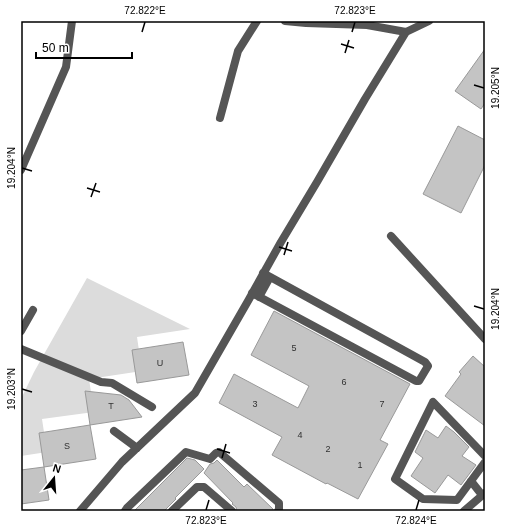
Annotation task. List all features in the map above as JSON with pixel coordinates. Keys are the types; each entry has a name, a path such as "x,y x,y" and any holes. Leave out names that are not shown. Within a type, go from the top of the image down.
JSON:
{"street":[{"path":"21,170 66,67 72,21"},
{"path":"220,118 238,52 257,21"},
{"path":"285,21 306,23 367,24 406,32"},
{"path":"80,511 122,462 195,393 256,295 267,275 281,242 406,32 429,21"},
{"path":"391,236 485,339"},
{"path":"256,295 416,381 419,381 428,366 425,362 267,275"},
{"path":"21,332 33,310"},
{"path":"21,349 101,382 112,383 152,407"},
{"path":"485,456 433,402 394,479 423,499 457,500 485,462"},
{"path":"114,431 137,448"},
{"path":"125,511 126,508 186,452 210,458 219,452 279,503 278,511"},
{"path":"464,511 484,494 471,481"},
{"path":"172,511 198,488 204,487 232,511"}],"shaded area":[{"path":"87,278 190,329 137,337 142,371 89,379 94,412 42,419 47,452 21,456 21,399 34,372"}],"building":[{"path":"485,49 485,103 481,109 455,91"},
{"path":"458,126 485,140 485,165 461,213 423,194"},
{"path":"274,311 410,384 380,440 388,444 358,499 327,483 326,484 272,455 282,437 219,403 234,374 298,408 309,386 251,355"},
{"path":"183,342 189,375 137,383 132,350"},
{"path":"473,356 485,367 485,426 445,396 461,374 459,372"},
{"path":"85,391 121,395 129,400 142,417 90,425"},
{"path":"90,425 96,459 44,467 39,433"},
{"path":"446,426 469,447 462,456 476,465 461,485 448,475 435,493 411,476 423,458 415,452 426,430 438,438"},
{"path":"187,458 195,460 204,469 164,511 134,511"},
{"path":"217,460 244,487 247,484 273,509 273,511 237,511 236,507 232,504 233,503 204,473 210,464"},
{"path":"44,467 49,500 21,504 21,470"}]}
